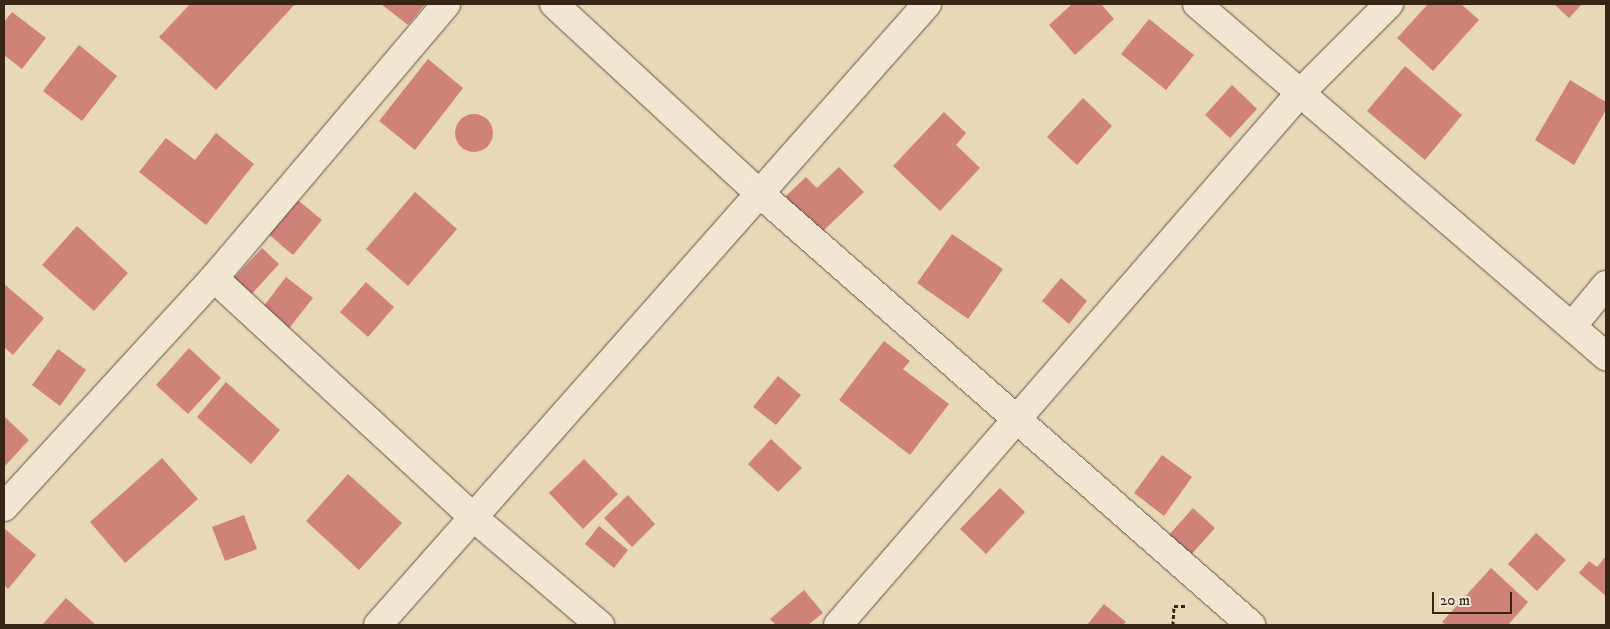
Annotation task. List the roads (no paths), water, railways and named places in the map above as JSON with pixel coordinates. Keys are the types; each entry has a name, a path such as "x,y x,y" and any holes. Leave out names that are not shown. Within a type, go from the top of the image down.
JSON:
{"street":[{"path":"4,507 214,278 446,4"},
{"path":"554,4 757,191 1251,625"},
{"path":"378,625 757,191 927,4"},
{"path":"1197,4 1606,356"},
{"path":"838,625 1017,421 1300,92 1390,4"},
{"path":"214,278 473,517 600,625"},
{"path":"1573,326 1606,285"}]}
